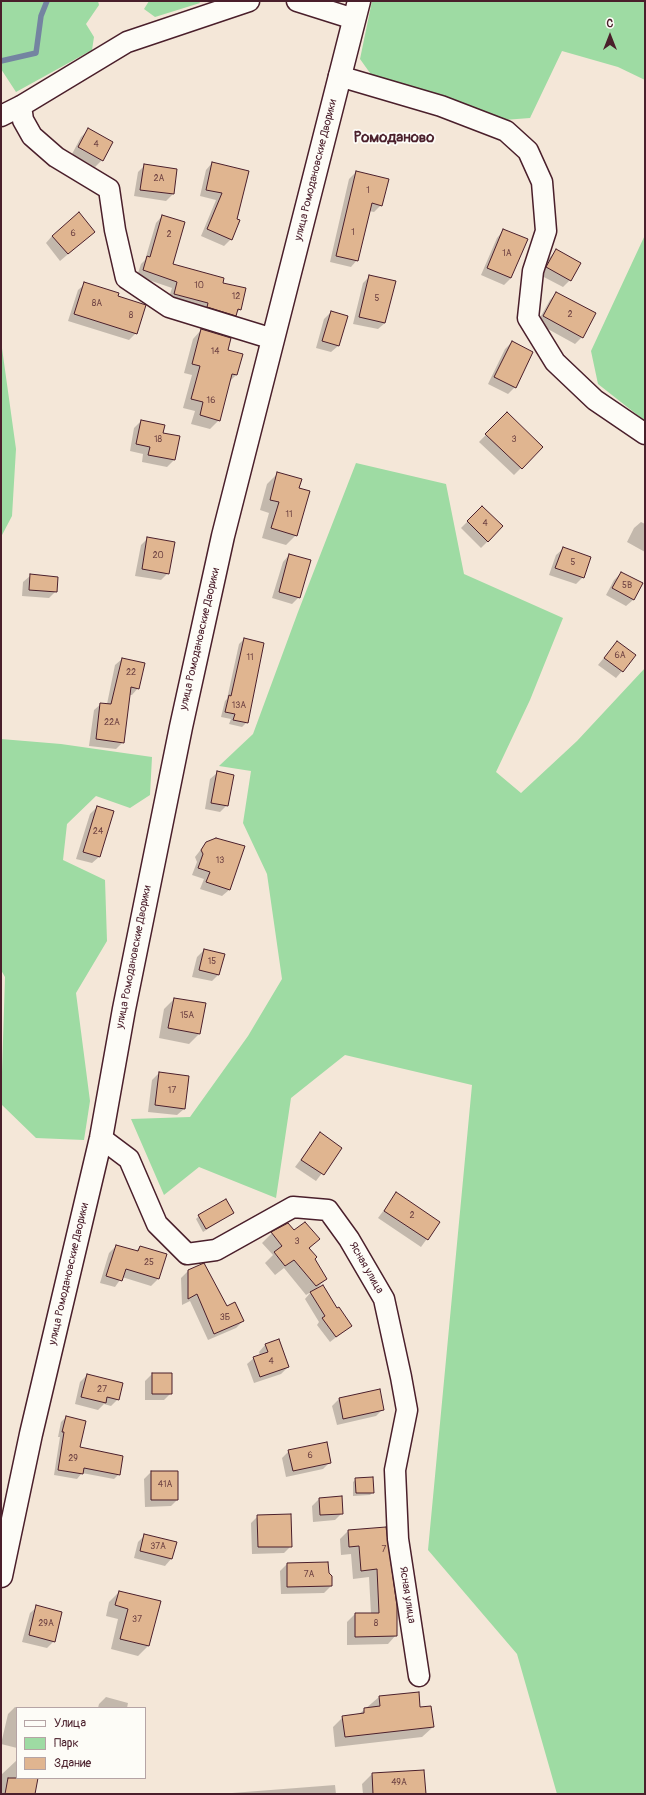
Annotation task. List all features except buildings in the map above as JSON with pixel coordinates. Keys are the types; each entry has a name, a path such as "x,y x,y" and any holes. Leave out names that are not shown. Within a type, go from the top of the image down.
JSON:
{"street":[{"path":"249,1 127,42 8,108 23,120 32,136 56,157 109,189 115,230 126,278 169,307 273,339"},
{"path":"297,1 356,10"},
{"name":"улица Ромодановские Дворики","path":"1,1576 4,1546 101,1138 124,1009 180,727 223,536 356,10"},
{"path":"339,76 441,106 506,131 528,152 542,182 546,231 533,271 528,318 555,362 595,400 645,434"},
{"name":"Ясная улица","path":"101,1138 129,1159 157,1224 187,1254 216,1250 294,1207 328,1210 350,1239 384,1299 407,1410 395,1470 398,1540 419,1676"}],"green space":[{"path":"1,1 98,1 99,5 86,24 94,37 92,50 16,92 1,69"},
{"path":"149,1 199,1 200,3 155,17 144,9"},
{"path":"372,1 645,1 645,80 618,67 562,51 530,118 504,120 375,80 360,59"},
{"path":"645,235 645,421 598,384 591,351"},
{"path":"1,341 16,449 12,516 1,537"},
{"path":"356,463 446,484 464,574 563,618 530,700 496,772 521,793 577,741 645,668 645,1794 557,1794 517,1654 428,1550 472,1085 345,1055 291,1098 276,1198 199,1167 164,1195 131,1119 190,1117 248,1036 282,979 267,874 243,823 251,771 219,766 253,734 298,612"},
{"path":"1,739 61,744 152,757 150,795 130,808 96,796 67,824 63,860 105,880 107,941 76,993 90,1101 84,1140 36,1138 1,1104 5,977 1,970"}],"waterway":[{"path":"1,61 36,53 41,16 47,1"}],"district":[{"name":"Ромоданово","path":"394,138"}]}
